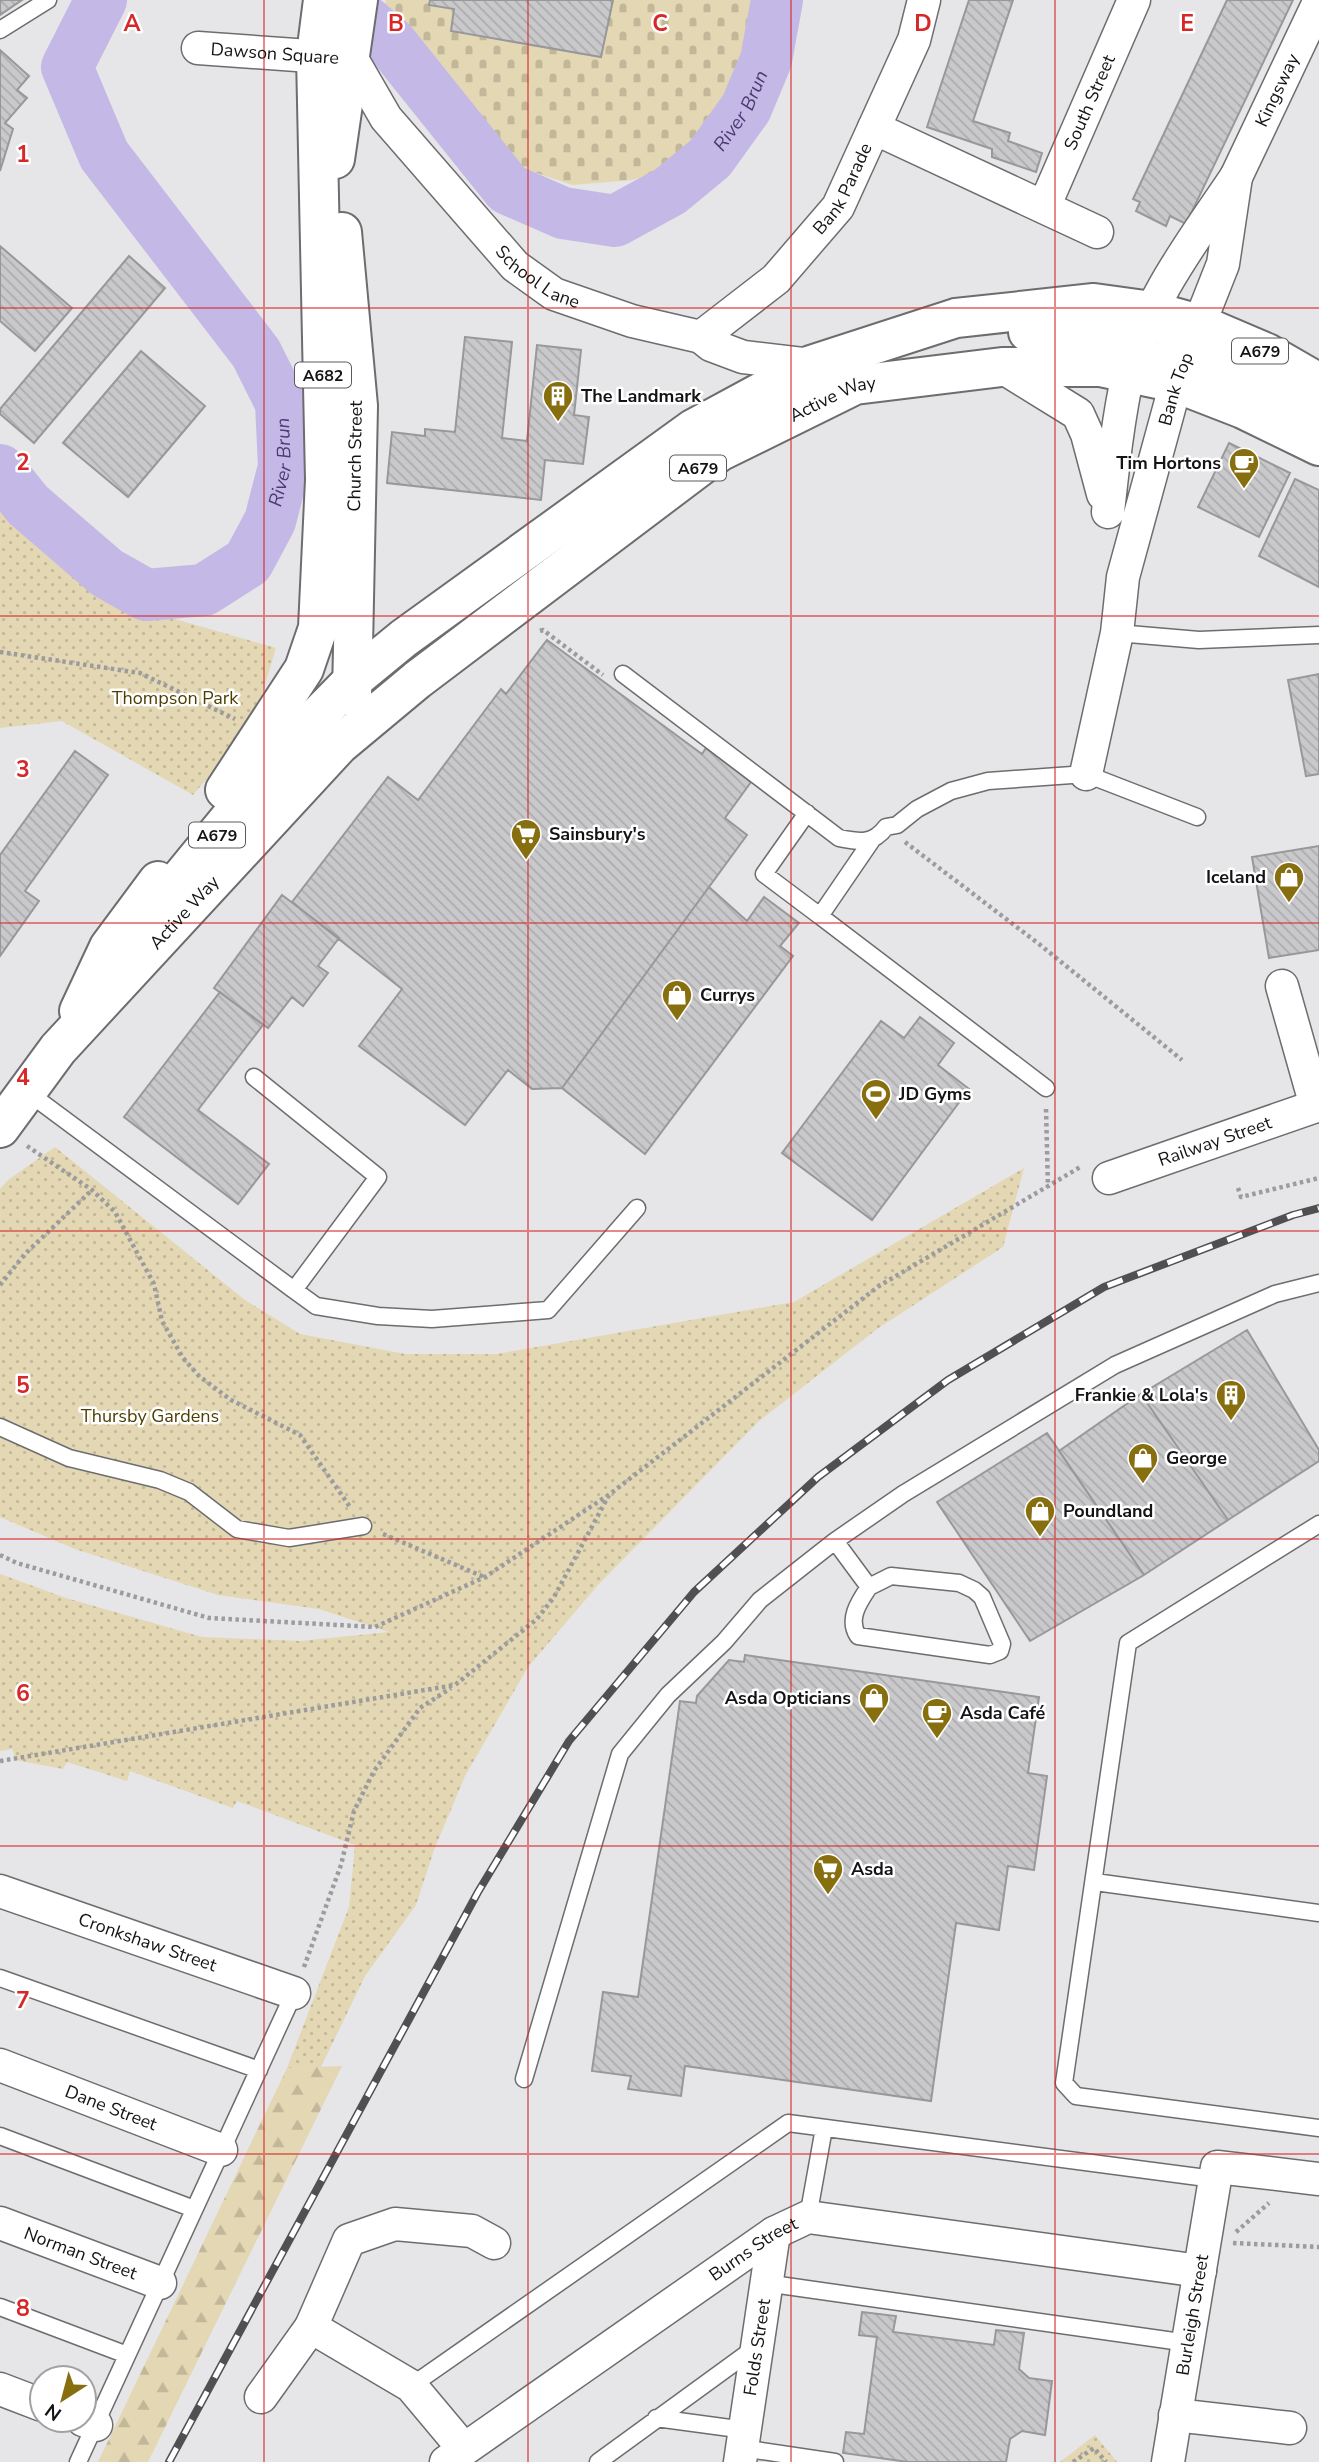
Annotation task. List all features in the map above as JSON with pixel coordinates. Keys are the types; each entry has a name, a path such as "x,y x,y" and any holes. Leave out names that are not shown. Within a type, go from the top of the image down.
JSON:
{"main road":[{"name":"Church Street","path":"264,733 304,669 318,628 338,24"},
{"name":"Church Street","path":"338,24 335,163 358,406 354,514 354,679 347,722 339,745"},
{"name":"Active Way","path":"86,997 294,740 354,679 404,638 693,429 811,365 956,318 1094,303 1152,311"},
{"name":"A679","path":"1152,311 1194,336 1267,354 1319,383"},
{"name":"A679","path":"911,332 1076,331 1122,336 1133,361 1176,383 1243,409 1319,446"},
{"name":"A679","path":"1194,336 1203,360 1256,380 1319,413"},
{"name":"Active Way","path":"58,1049 339,745 417,680 719,452 855,385 1002,367 1100,367 1133,361"},
{"path":"318,628 334,658 354,679"},
{"name":"Active Way","path":"354,679 379,685 417,680"},
{"name":"Active Way","path":"58,1049 109,947 264,733"},
{"path":"9,1134 26,1091 58,1049"}],"street":[{"name":"Bank Parade","path":"701,337 776,279 838,207 914,40 924,0"},
{"name":"South Street","path":"1044,207 1134,0"},
{"name":"Kingsway","path":"1152,311 1188,248 1236,177 1319,2"},
{"name":"Dawson Square","path":"198,48 338,24"},
{"name":"School Lane","path":"338,24 386,118 515,266 554,294 632,321 701,337 710,345 743,357 811,365"},
{"path":"874,128 1097,232"},
{"name":"Kingsway","path":"1194,336 1218,279 1228,246 1236,177"},
{"name":"Bank Top","path":"1108,512 1133,361 1152,311"},
{"name":"Bank Top","path":"1086,774 1117,633 1123,577 1176,383 1194,336"},
{"name":"Bank Top","path":"1002,367 1078,414 1087,434 1123,577"},
{"path":"1282,985 1317,1106"},
{"name":"Railway Street","path":"1097,1171 1317,1106"},
{"name":"Cronkshaw Street","path":"0,1891 294,1993"},
{"name":"Dane Street","path":"0,2065 221,2150"},
{"path":"1216,2173 1309,2178"},
{"name":"Burleigh Street","path":"1168,2462 1216,2173"},
{"name":"Burns Street","path":"455,2455 774,2233 808,2217 1199,2271"},
{"name":"Norman Street","path":"0,2223 160,2283"},
{"path":"261,2397 310,2327 349,2240 395,2224 472,2231 494,2243"},
{"name":"Folds Street","path":"743,2447 774,2233"},
{"path":"310,2327 411,2386 455,2455"},
{"path":"0,2389 28,2400"},
{"path":"1175,2416 1290,2428"}],"lane":[{"path":"0,30 48,0"},
{"path":"1117,633 1199,640 1319,635"},
{"path":"623,674 839,838 862,843 878,838 886,827 897,825 918,809 951,791 988,781 1086,774 1197,817"},
{"path":"807,813 764,874 1046,1088"},
{"path":"820,916 872,839"},
{"path":"254,1077 378,1177 294,1290"},
{"path":"26,1091 316,1306 377,1316 432,1319 548,1310 637,1208"},
{"path":"524,2079 620,1754 668,1695 724,1642 760,1600 835,1541 903,1494 1115,1365 1275,1294 1319,1283"},
{"path":"0,1427 69,1458 160,1479 189,1492 237,1529 289,1538 363,1526"},
{"path":"1319,1524 1128,1643 1064,2082 1076,2096 1315,2130 1319,2128"},
{"path":"835,1541 869,1587"},
{"path":"891,1576 959,1583 974,1590 982,1597 997,1632 1002,1644 1000,1651 990,1655 864,1639 853,1629 855,1608 869,1587 891,1576"},
{"path":"1095,1882 1319,1913"},
{"path":"0,1978 259,2070"},
{"path":"98,2408 127,2355 294,1993"},
{"path":"411,2386 789,2123 1216,2173"},
{"path":"808,2217 824,2128"},
{"path":"0,2136 194,2209"},
{"path":"765,2283 1188,2343"},
{"path":"0,2307 127,2355"},
{"path":"598,2462 756,2347"},
{"path":"656,2418 743,2447 835,2462"},
{"path":"78,2462 86,2434"}],"path":[{"path":"0,652 140,673 264,733"},
{"path":"1046,1088 1048,1189"},
{"path":"9,1134 92,1190 115,1212 155,1284 162,1321 183,1358 199,1376 231,1400 300,1435 363,1526 485,1577"},
{"path":"0,1555 17,1563 209,1618 375,1627 485,1577 610,1494 879,1286 1048,1189 1097,1171"},
{"path":"1238,1188 1241,1197 1319,1178"},
{"path":"0,1285 25,1254 92,1190"},
{"path":"294,1993 341,1865 354,1811 374,1771 419,1708 455,1685 537,1619 554,1597 610,1494"},
{"path":"0,1761 455,1685"},
{"path":"1309,2178 1225,2242 1319,2247"},
{"path":"1073,2462 1094,2448 1106,2462"}],"green space":[{"path":"386,0 761,0 751,60 731,105 682,163 633,180 572,185 525,169 383,18"},
{"name":"Thompson Park","path":"0,487 47,539 133,607 276,648 253,724 193,795 62,721 0,728"},
{"name":"Thursby Gardens","path":"55,1147 245,1300 300,1334 405,1354 497,1354 794,1302 1024,1168 1003,1247 877,1329 758,1422 598,1585 528,1667 465,1776 434,1850 416,1905 365,1976 321,2067 287,2068 349,1907 355,1845 237,1801 233,1808 130,1771 127,1781 67,1762 63,1769 16,1760 12,1749 0,1751 0,1574 66,1598 202,1637 300,1641 389,1632 319,1609 218,1595 75,1549 0,1517 0,1189 8,1180"},
{"path":"342,2066 148,2462 98,2462 287,2068"},
{"path":"1095,2435 1117,2462 1060,2462"}],"building":[{"path":"0,0 22,0 0,15"},
{"path":"430,0 613,0 601,57 451,31 454,9 429,5"},
{"path":"969,0 1013,0 973,121 1010,133 1008,141 1042,153 1036,172 992,157 992,149 927,127"},
{"path":"1227,0 1293,0 1186,224 1170,216 1166,226 1136,211 1140,202 1133,199"},
{"path":"0,50 29,76 17,90 27,98 5,123 13,129 0,171"},
{"path":"0,246 72,308 35,351 0,321"},
{"path":"129,256 165,288 34,443 0,414 0,409"},
{"name":"The Landmark","path":"465,337 512,342 502,438 527,441 537,345 581,350 574,415 589,417 583,464 545,460 541,500 387,483 392,432 425,436 425,429 455,432"},
{"path":"141,351 205,406 128,497 63,443"},
{"name":"Tim Hortons","path":"1229,443 1290,473 1259,537 1198,507"},
{"path":"1295,479 1319,490 1319,587 1259,556"},
{"name":"Sainsbury's","path":"547,640 702,754 706,748 751,782 725,818 747,835 562,1088 532,1089 508,1070 465,1125 359,1046 402,989 292,902 388,777 418,800 501,689 506,694"},
{"path":"1319,674 1319,774 1306,776 1288,680"},
{"path":"75,751 108,775 25,891 39,901 0,956 0,855"},
{"name":"Iceland","path":"1319,846 1319,950 1269,958 1252,857"},
{"name":"Currys","path":"709,887 747,921 764,897 799,923 780,946 793,956 645,1154 562,1088"},
{"path":"282,895 339,938 318,966 328,973 303,1006 292,997 268,1028 214,988"},
{"path":"220,992 263,1025 198,1110 269,1164 238,1204 124,1117"},
{"name":"JD Gyms","path":"920,1017 954,1043 938,1065 969,1089 872,1220 782,1153 881,1021 904,1038"},
{"name":"Frankie & Lola's","path":"1247,1330 1319,1450 1319,1461 1228,1520 1141,1394"},
{"name":"George","path":"1141,1394 1228,1520 1144,1575 1059,1451"},
{"name":"Poundland","path":"1047,1433 1144,1575 1030,1641 937,1502"},
{"name":"Asda","path":"745,1655 1039,1697 1028,1773 1047,1776 1034,1870 1008,1866 999,1930 956,1923 931,2101 685,2066 681,2096 628,2089 631,2076 592,2071 603,1992 638,1997 680,1701 696,1703 697,1696 729,1660 744,1662"},
{"path":"862,2312 896,2316 893,2332 994,2345 996,2330 1024,2333 1019,2369 1029,2378 1052,2381 1045,2435 1022,2431 1010,2439 1006,2462 908,2462 843,2453 846,2432 864,2434 877,2337 859,2335"}],"waterway":[{"name":"River Brun","path":"0,470 28,505 107,573 146,595 204,590 248,562 270,521 284,467 281,403 256,353 104,155 67,67 101,0"},
{"name":"River Brun","path":"341,0 391,43 508,189 563,213 615,221 670,191 710,158 746,108 766,60 777,0"}],"railway":[{"path":"169,2462 478,1892 569,1741 694,1592 818,1477 948,1380 1104,1287 1293,1215 1319,1208"}],"place":[{"name":"The Landmark","path":"558,423"},
{"name":"Tim Hortons","path":"1244,490"},
{"name":"Sainsbury's","path":"526,861"},
{"name":"Iceland","path":"1289,904"},
{"name":"Currys","path":"677,1022"},
{"name":"JD Gyms","path":"876,1121"},
{"name":"Frankie & Lola's","path":"1231,1422"},
{"name":"George","path":"1143,1485"},
{"name":"Poundland","path":"1040,1538"},
{"name":"Asda Opticians","path":"874,1725"},
{"name":"Asda Café","path":"937,1740"},
{"name":"Asda","path":"828,1896"}]}
